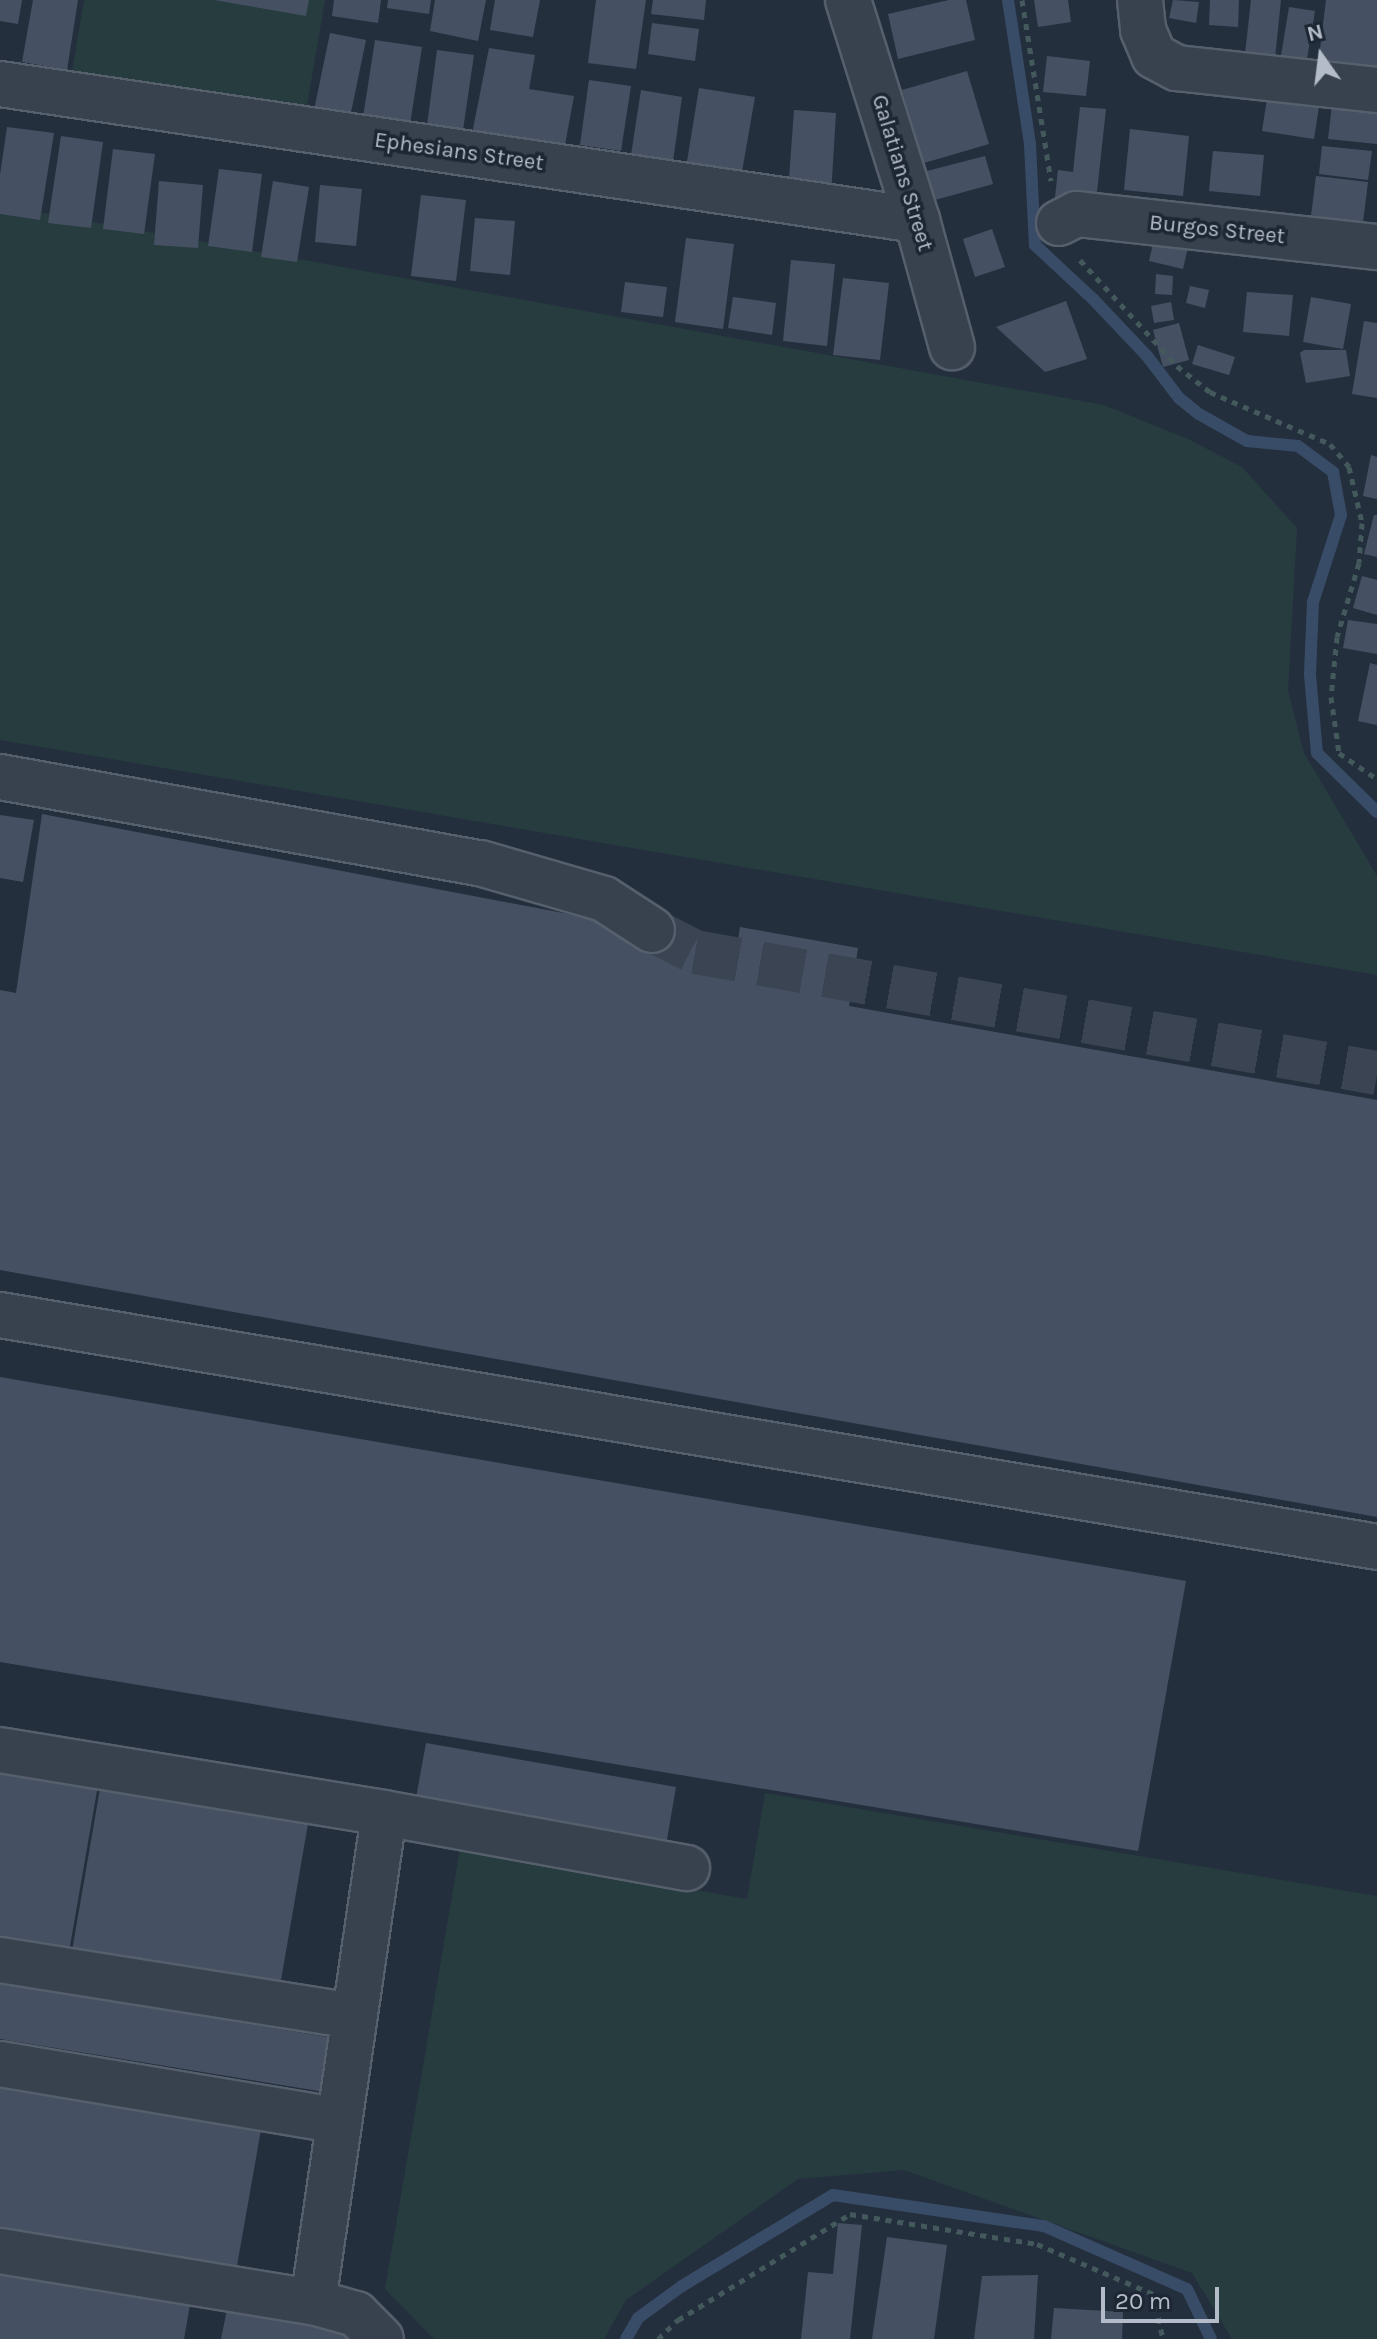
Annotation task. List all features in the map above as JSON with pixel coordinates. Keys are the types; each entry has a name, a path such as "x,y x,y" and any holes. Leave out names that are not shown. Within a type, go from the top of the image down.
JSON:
{"street":[{"name":"Galatians Street","path":"848,0 917,220 952,347"},
{"path":"1140,0 1143,30 1154,56 1177,68 1377,90"},
{"name":"Ephesians Street","path":"0,84 917,220"},
{"name":"Burgos Street","path":"1059,223 1077,214 1377,247"},
{"path":"0,777 480,863 604,899 652,930"},
{"path":"0,1315 1377,1547"},
{"path":"0,1750 384,1813 687,1868"},
{"path":"313,2302 384,1813"},
{"path":"0,1960 355,2016"},
{"path":"0,2064 339,2121"},
{"path":"0,2251 313,2302 356,2314 381,2339"}],"path":[{"path":"1022,0 1059,223 1068,247 1177,366 1210,392 1330,444 1349,467 1362,523 1359,563 1337,637 1331,697 1339,753 1377,779"},
{"path":"658,2339 678,2320 850,2214 1037,2244 1153,2294 1163,2339"}],"green space":[{"path":"84,0 325,0 304,123 70,84"},
{"path":"0,205 1104,405 1188,439 1242,467 1297,528 1288,690 1304,753 1377,876 1377,975 0,740"},
{"path":"765,1793 1377,1896 1377,2339 1232,2339 1192,2273 904,2170 798,2179 626,2300 604,2339 434,2339 385,2289 460,1849 747,1899"}],"building":[{"path":"0,0 22,0 18,24 0,21"},
{"path":"33,0 78,0 67,70 22,62"},
{"path":"214,0 309,0 306,16"},
{"path":"334,0 381,0 378,23 332,16"},
{"path":"388,0 431,0 429,14 387,8"},
{"path":"435,0 486,0 478,41 430,31"},
{"path":"495,0 540,0 533,37 490,30"},
{"path":"596,0 646,0 636,69 588,63"},
{"path":"653,0 706,0 704,20 651,14"},
{"path":"949,0 966,0 975,40 898,59 888,14"},
{"path":"1034,0 1068,0 1071,22 1038,27"},
{"path":"1173,0 1199,2 1196,23 1169,18"},
{"path":"1210,0 1239,0 1238,27 1209,25"},
{"path":"1251,0 1281,0 1275,58 1245,54"},
{"path":"1326,0 1377,0 1377,73 1318,66"},
{"path":"1289,7 1315,11 1306,65 1280,62"},
{"path":"652,23 699,29 695,61 648,54"},
{"path":"330,33 366,40 349,122 313,115"},
{"path":"375,40 422,47 409,131 362,124"},
{"path":"489,48 535,55 529,89 574,96 562,161 472,134"},
{"path":"437,50 474,55 463,130 427,125"},
{"path":"1047,56 1090,61 1086,96 1043,92"},
{"path":"967,71 989,144 924,163 902,90"},
{"path":"589,80 631,86 621,151 580,145"},
{"path":"699,88 755,97 739,189 684,180"},
{"path":"641,90 682,97 673,161 631,155"},
{"path":"1268,92 1320,100 1314,139 1262,131"},
{"path":"1332,105 1377,110 1377,144 1328,139"},
{"path":"1080,107 1106,109 1096,201 1055,197 1058,170 1073,172"},
{"path":"794,110 836,113 831,195 788,192"},
{"path":"7,127 54,133 40,220 0,214 0,175"},
{"path":"1130,129 1189,136 1183,196 1124,190"},
{"path":"61,136 103,142 91,228 48,223"},
{"path":"1322,146 1372,151 1368,180 1319,174"},
{"path":"113,149 155,154 144,234 103,229"},
{"path":"1213,151 1264,155 1260,196 1209,191"},
{"path":"985,156 993,184 935,200 927,171"},
{"path":"219,169 262,174 252,252 208,246"},
{"path":"1316,176 1368,182 1363,222 1311,216"},
{"path":"159,181 203,185 198,248 154,245"},
{"path":"273,181 309,187 297,262 261,257"},
{"path":"320,185 362,189 356,246 315,242"},
{"path":"421,195 466,200 456,281 411,276"},
{"path":"475,218 515,221 510,275 470,271"},
{"path":"992,229 1005,267 975,277 963,239"},
{"path":"1155,236 1189,243 1183,269 1149,261"},
{"path":"686,238 734,244 723,329 675,322"},
{"path":"791,260 835,264 827,346 783,341"},
{"path":"1156,274 1173,276 1172,295 1155,294"},
{"path":"843,278 889,283 880,360 833,355"},
{"path":"625,282 667,287 663,317 621,312"},
{"path":"1190,286 1209,290 1205,308 1186,303"},
{"path":"1247,292 1293,295 1289,336 1243,332"},
{"path":"733,297 776,303 772,335 728,328"},
{"path":"1311,297 1351,304 1343,349 1303,342"},
{"path":"1066,301 1087,359 1045,372 996,327"},
{"path":"1171,302 1174,320 1154,323 1151,306"},
{"path":"1364,321 1377,323 1377,398 1352,394"},
{"path":"1179,323 1189,360 1163,367 1153,330"},
{"path":"1198,345 1235,357 1229,375 1192,364"},
{"path":"1304,350 1346,350 1350,376 1306,383 1300,353"},
{"path":"1371,455 1377,457 1377,499 1363,496"},
{"path":"1374,515 1377,515 1377,557 1364,554"},
{"path":"1362,576 1377,580 1377,615 1353,608"},
{"path":"1348,620 1377,624 1377,654 1343,648"},
{"path":"1370,663 1377,665 1377,725 1358,721"},
{"path":"42,814 737,946 740,927 858,948 849,1006 1377,1100 1377,1517 0,1270 0,990 16,993"},
{"path":"0,815 34,820 23,882 0,878"},
{"path":"0,1377 1186,1581 1138,1851 0,1662"},
{"path":"426,1743 676,1787 665,1851 414,1809"},
{"path":"0,1763 99,1779 69,1952 0,1940"},
{"path":"102,1777 310,1812 280,1986 72,1951"},
{"path":"0,1983 346,2040 337,2094 0,2039"},
{"path":"0,2079 262,2124 235,2277 0,2238"},
{"path":"838,2223 862,2225 850,2339 801,2339 808,2272 833,2274"},
{"path":"887,2237 947,2245 934,2339 872,2339"},
{"path":"0,2267 191,2299 184,2339 0,2339"},
{"path":"1038,2275 1034,2339 974,2339 982,2276"},
{"path":"228,2305 351,2327 348,2339 221,2339"},
{"path":"1054,2308 1123,2312 1122,2339 1051,2339"}],"waterway":[{"path":"1008,0 1030,144 1035,245 1093,299 1147,356 1179,398 1199,414 1247,441 1298,446 1333,472 1341,515 1313,602 1310,675 1317,753 1377,812"},
{"path":"626,2339 638,2318 682,2286 833,2195 1044,2226 1187,2289 1211,2339"}],"tunnel":[{"path":"652,930 695,952 1377,1073"}]}
